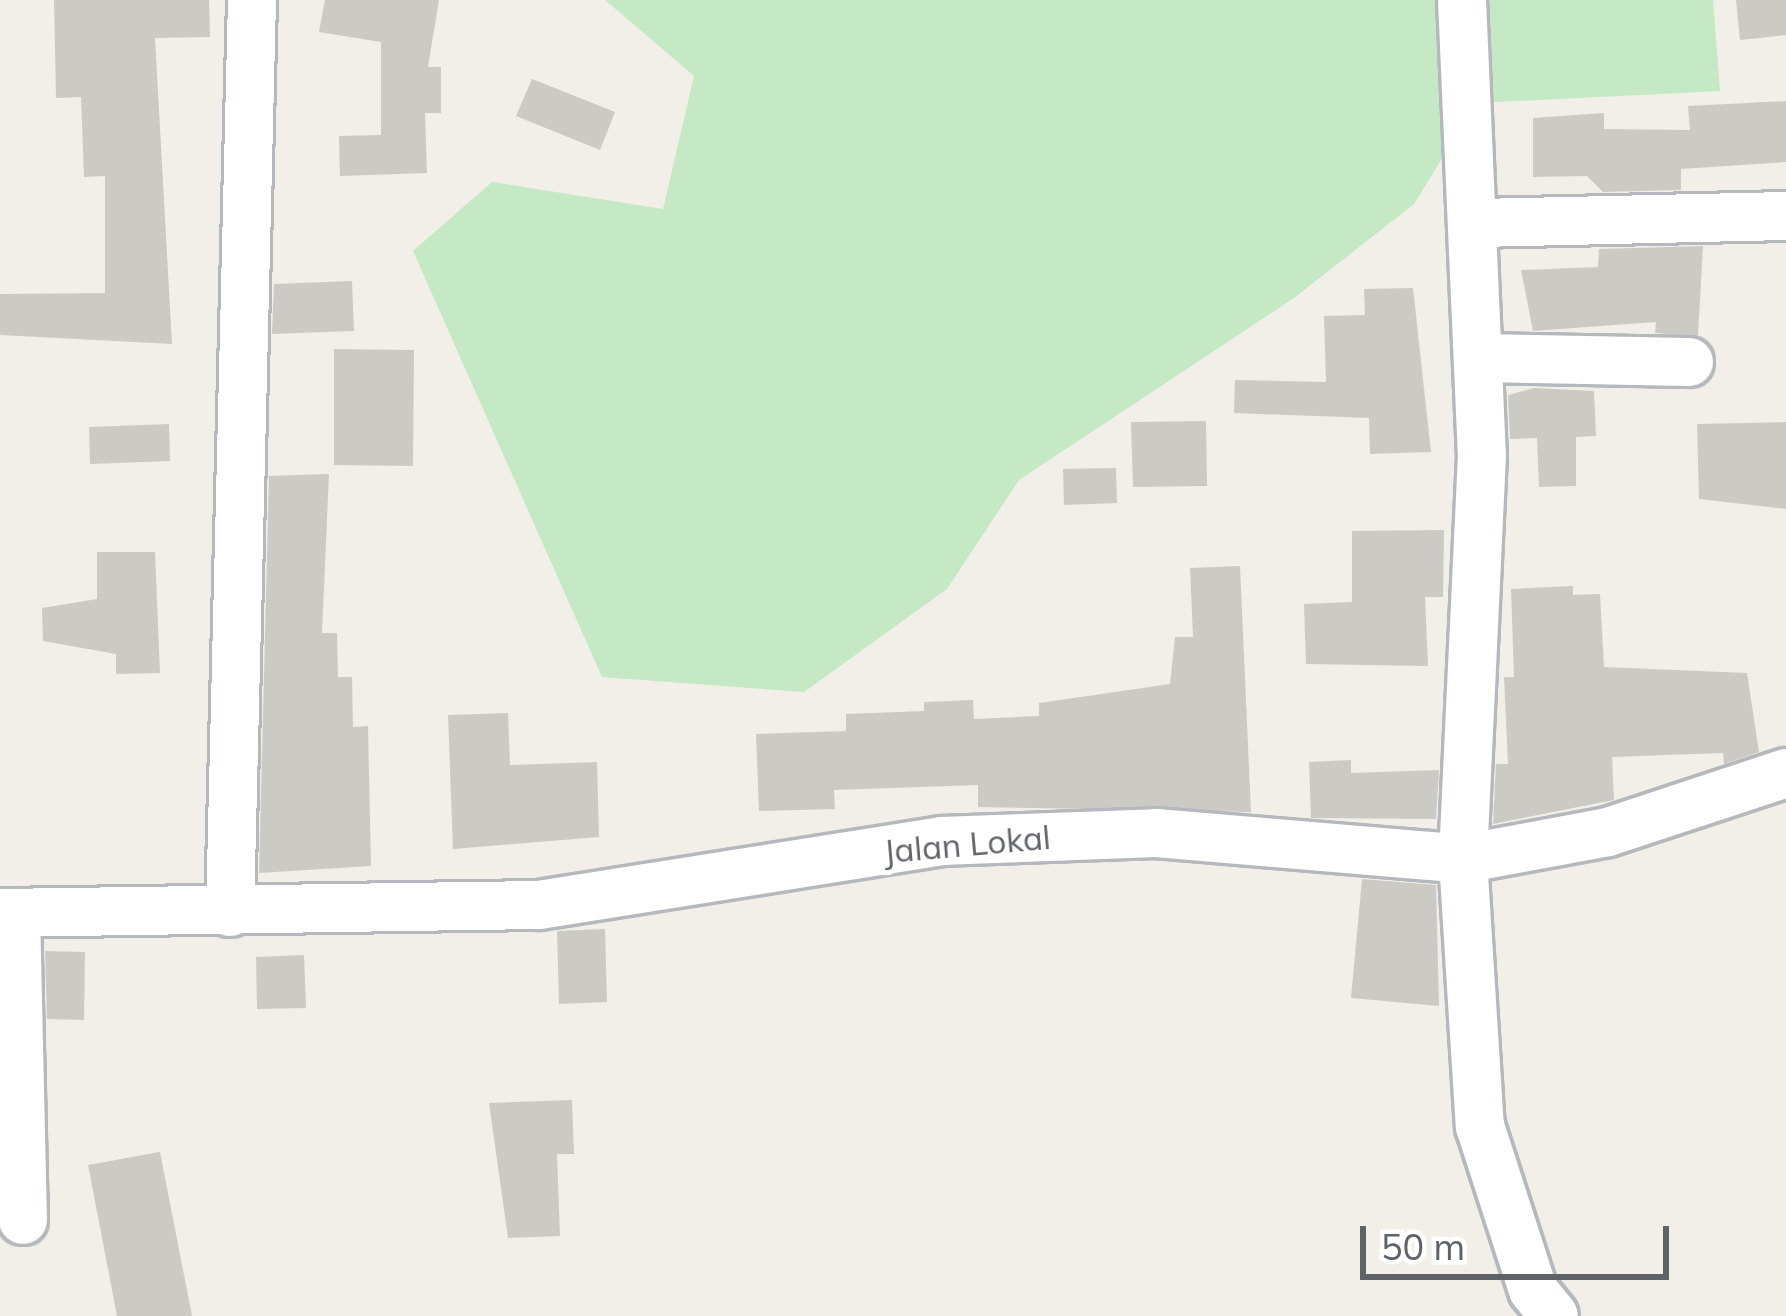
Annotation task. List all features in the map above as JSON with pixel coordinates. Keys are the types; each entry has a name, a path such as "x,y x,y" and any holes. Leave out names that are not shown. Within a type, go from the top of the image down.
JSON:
{"street":[{"path":"230,912 252,0"},
{"path":"1462,0 1478,224 1480,358 1463,859 1480,1126 1533,1290 1554,1316"},
{"path":"1478,224 1786,215"},
{"path":"1480,358 1689,362"},
{"name":"Jalan Lokal","path":"8,913 538,905 940,841 1156,833 1463,859 1608,832 1786,773"},
{"path":"8,913 11,1168 23,1220"}],"green space":[{"path":"605,0 1713,0 1720,91 1476,103 1414,204 1294,298 1019,480 947,589 804,692 602,677 413,251 492,182 663,209 694,76"}],"building":[{"path":"54,0 209,0 210,37 155,38 172,344 0,335 0,294 105,293 105,176 84,177 81,97 56,98"},
{"path":"325,0 439,0 428,67 441,67 441,113 425,113 427,173 340,176 339,136 381,135 381,42 319,32"},
{"path":"1736,0 1786,0 1786,35 1740,40"},
{"path":"532,79 615,112 600,150 516,116"},
{"path":"1786,101 1786,162 1681,169 1681,190 1603,192 1587,176 1533,177 1533,118 1604,113 1604,129 1690,130 1688,106"},
{"path":"1703,246 1698,336 1655,333 1656,322 1533,331 1521,270 1598,267 1599,249"},
{"path":"352,281 354,331 272,334 274,284"},
{"path":"1413,288 1431,452 1370,454 1369,418 1234,413 1235,380 1326,382 1324,316 1365,315 1364,289"},
{"path":"334,349 414,350 413,466 334,465"},
{"path":"1534,388 1594,391 1596,436 1576,437 1576,486 1539,487 1537,438 1510,439 1508,395"},
{"path":"1206,421 1207,486 1133,487 1131,422"},
{"path":"1786,422 1786,509 1699,499 1697,424"},
{"path":"169,424 170,461 90,464 89,427"},
{"path":"1116,468 1117,503 1064,505 1063,469"},
{"path":"329,474 322,633 337,633 338,677 352,677 353,727 368,726 371,866 259,873 269,476"},
{"path":"1444,530 1443,597 1425,597 1428,666 1306,664 1304,604 1352,602 1352,531"},
{"path":"97,552 155,552 160,673 116,674 116,654 43,641 42,608 97,599"},
{"path":"1240,566 1251,812 978,807 978,785 834,790 835,809 759,811 756,734 846,731 846,714 924,711 924,702 973,700 974,719 1039,716 1039,703 1170,684 1175,637 1193,637 1190,568"},
{"path":"1573,586 1573,595 1600,594 1604,667 1747,673 1759,752 1724,764 1723,753 1612,757 1614,800 1493,824 1496,764 1508,764 1504,677 1514,677 1511,589"},
{"path":"508,713 510,765 597,762 599,837 453,849 448,715"},
{"path":"1351,760 1351,773 1439,770 1436,819 1311,818 1309,762"},
{"path":"1362,879 1436,885 1439,1006 1351,998"},
{"path":"605,929 607,1002 559,1004 557,931"},
{"path":"45,951 85,952 84,1020 47,1019"},
{"path":"304,955 306,1008 257,1009 256,957"},
{"path":"572,1100 574,1154 557,1154 560,1236 508,1238 489,1103"},
{"path":"160,1152 192,1316 117,1316 88,1165"}]}
